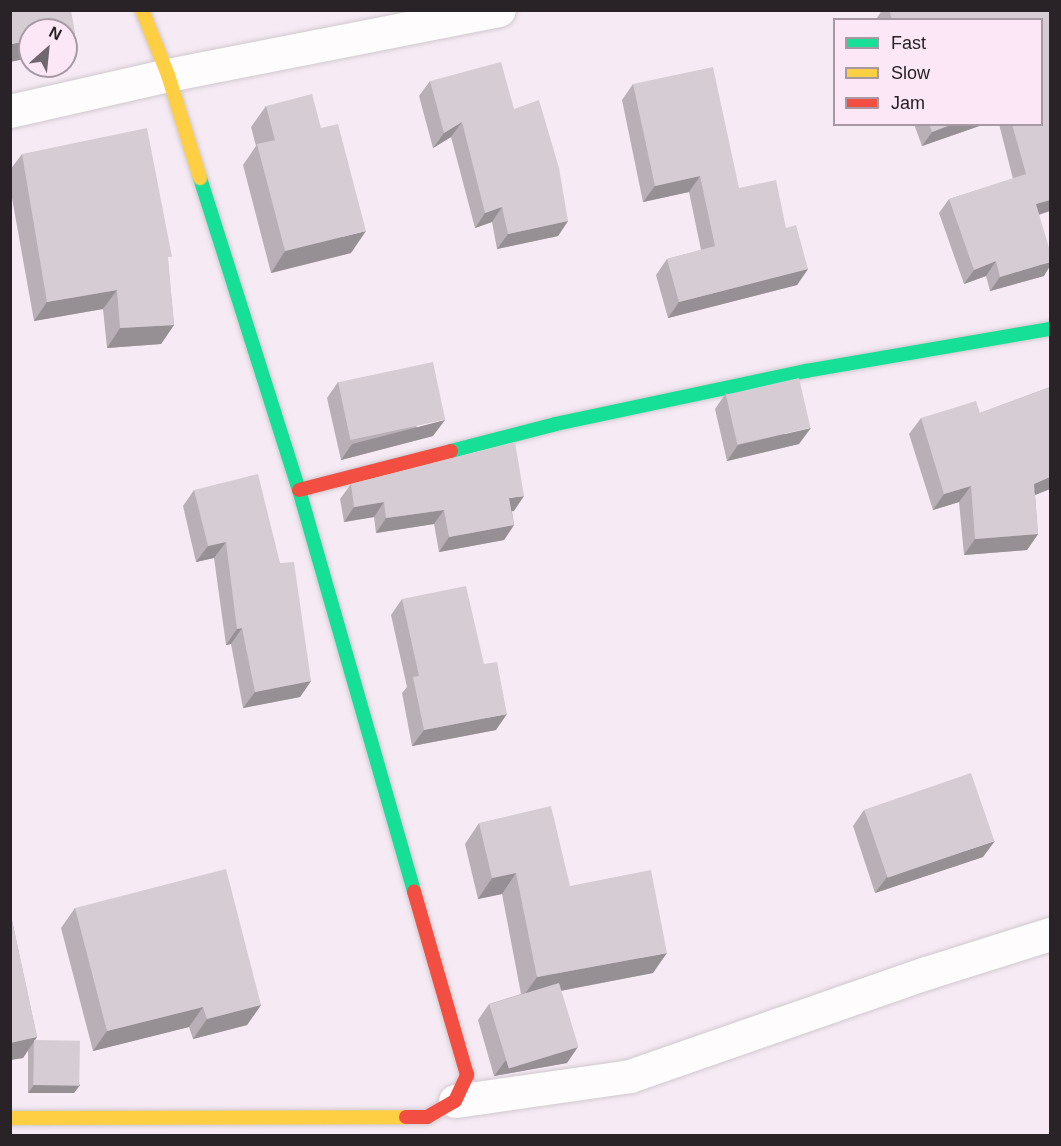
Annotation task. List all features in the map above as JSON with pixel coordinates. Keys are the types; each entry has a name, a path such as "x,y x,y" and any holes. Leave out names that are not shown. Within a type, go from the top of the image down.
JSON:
{"street":[{"path":"142,10 168,75 299,490 466,1064 462,1090 455,1101"},
{"path":"10,111 168,75 499,10"},
{"path":"299,490 556,424 806,371 1050,328"},
{"path":"10,1118 427,1117 455,1101 630,1076 926,973 1050,934"}],"building":[{"path":"10,10 71,10 72,18 18,18 18,43 10,44"},
{"path":"889,10 1050,10 1050,200 1036,204 1050,251 1050,262 1000,277 996,261 974,270 949,199 1026,174 1013,126 1043,126 1043,18 891,18"},
{"path":"501,62 514,109 539,100 559,168 568,221 508,234 502,207 485,213 462,122 444,133 430,81"},
{"path":"713,67 739,188 776,180 786,228 796,225 808,269 679,302 667,259 715,246 700,176 655,186 633,84"},
{"path":"312,94 321,128 338,124 366,231 285,251 257,144 275,140 266,106"},
{"path":"930,126 948,126 932,132"},
{"path":"147,128 172,257 168,257 174,325 120,328 117,290 47,302 22,154"},
{"path":"433,362 445,420 350,440 338,382"},
{"path":"799,378 810,428 737,445 726,395"},
{"path":"1050,387 1050,477 1034,484 1038,534 975,539 971,486 944,494 921,418 976,401 980,413"},
{"path":"515,442 524,496 509,498 514,525 449,537 444,510 386,518 384,502 354,507 351,484"},
{"path":"258,474 280,563 294,562 311,681 255,692 242,628 237,629 226,542 208,546 194,490"},
{"path":"466,586 484,664 497,662 507,714 424,730 413,677 419,676 402,599"},
{"path":"971,773 994,841 888,878 864,810"},
{"path":"551,806 570,886 651,870 667,953 537,977 516,873 492,878 479,823"},
{"path":"226,869 261,1005 207,1019 203,1007 107,1031 75,908"},
{"path":"10,911 37,1037 10,1043"},
{"path":"559,983 579,1047 509,1068 489,1004"},
{"path":"34,1040 80,1041 79,1086 33,1085"}],"traffic: fast":[{"path":"200,178 299,490 414,891"},
{"path":"451,451 556,424 806,371 1050,329"}],"traffic: slow":[{"path":"142,10 168,75 200,178"},
{"path":"10,1118 406,1117"}],"traffic: jam":[{"path":"299,490 451,451"},
{"path":"406,1117 427,1117 455,1101 467,1075 414,891"}]}
